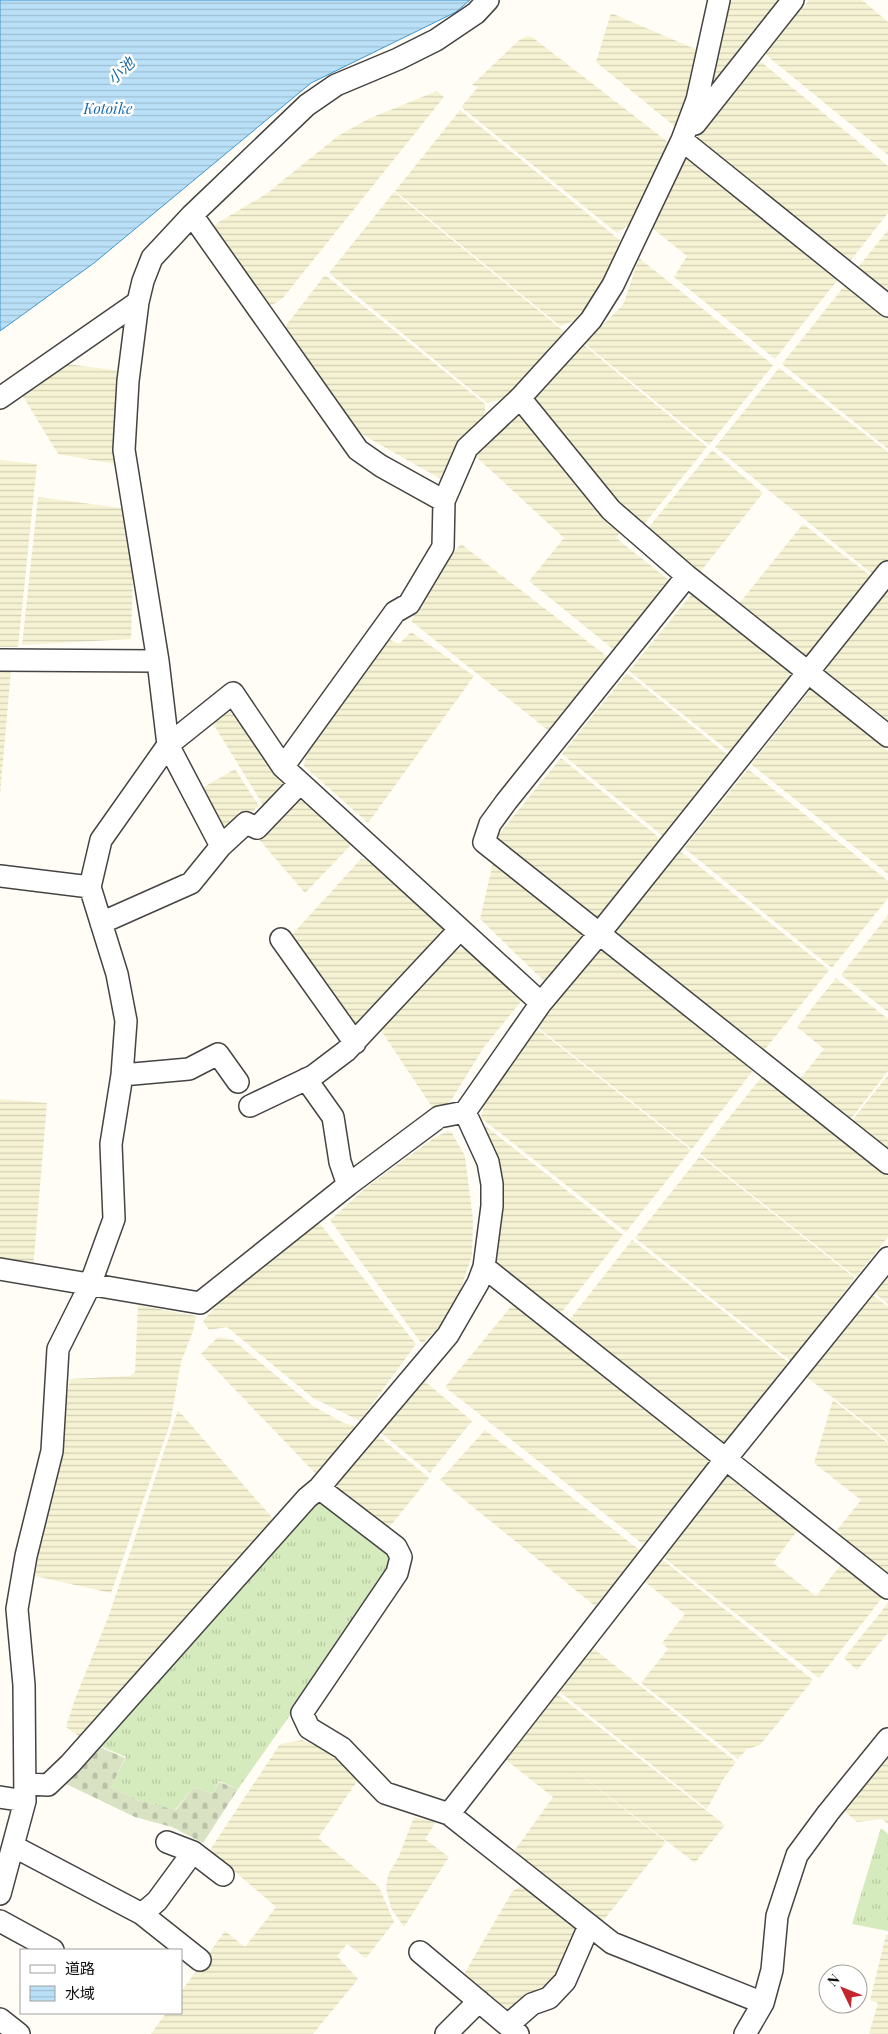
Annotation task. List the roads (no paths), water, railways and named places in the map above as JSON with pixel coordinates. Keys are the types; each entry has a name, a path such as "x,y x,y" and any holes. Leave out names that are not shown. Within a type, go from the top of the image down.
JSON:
{"street":[{"path":"221,846 168,745 158,661 124,450 128,381 138,302 143,281 152,258 192,215 307,105 336,85 398,59 436,40 476,13 488,0"},
{"path":"283,767 394,612 409,604 443,547 444,501 467,448 520,398 591,320 612,285 682,140 697,100 719,0"},
{"path":"682,140 794,0"},
{"path":"682,140 888,306"},
{"path":"192,215 358,450 382,466 444,501"},
{"path":"0,398 138,302"},
{"path":"520,398 611,510 686,576 888,736"},
{"path":"0,1268 200,1303 348,1185 439,1117 465,1112 541,1003 599,934 888,572"},
{"path":"686,576 506,802 490,824 484,842 888,1163"},
{"path":"0,660 158,661"},
{"path":"0,1894 26,1793 24,1686 17,1609 26,1556 52,1451 58,1349 90,1284 114,1219 111,1144 122,1076 126,1021 117,974 90,887 101,840 168,745 233,693 283,767 541,1003"},
{"path":"101,923 191,883 221,846 246,823 257,828 300,783"},
{"path":"0,876 90,887"},
{"path":"250,1106 306,1079 355,1043 460,929"},
{"path":"281,939 355,1043"},
{"path":"122,1076 189,1069 218,1054 238,1082"},
{"path":"306,1079 333,1117 340,1162 348,1185"},
{"path":"0,1797 26,1793 48,1785 300,1505 319,1488 448,1336 478,1283 484,1267 492,1206 492,1184 488,1162 465,1112"},
{"path":"449,1814 725,1460 888,1258"},
{"path":"484,1267 888,1588"},
{"path":"319,1488 396,1547 401,1557 397,1573 302,1713 309,1728 342,1748 385,1793 449,1814 612,1943 762,2003"},
{"path":"745,2034 762,2003 772,1970 777,1916 797,1856 828,1813 888,1739"},
{"path":"167,1842 193,1852 223,1875"},
{"path":"13,1846 142,1914 200,1960"},
{"path":"142,1914 157,1901 193,1852"},
{"path":"0,1921 50,1949"},
{"path":"420,1952 513,2029 532,2004 549,1998 565,1982 589,1926"},
{"path":"446,2034 479,2001"},
{"path":"0,2019 19,2034"}],"water":[{"name":"Kotoike","path":"0,0 470,0 456,12 311,83 94,263 0,331"}],"water label":[{"name":"小池","path":"121,71"}]}
